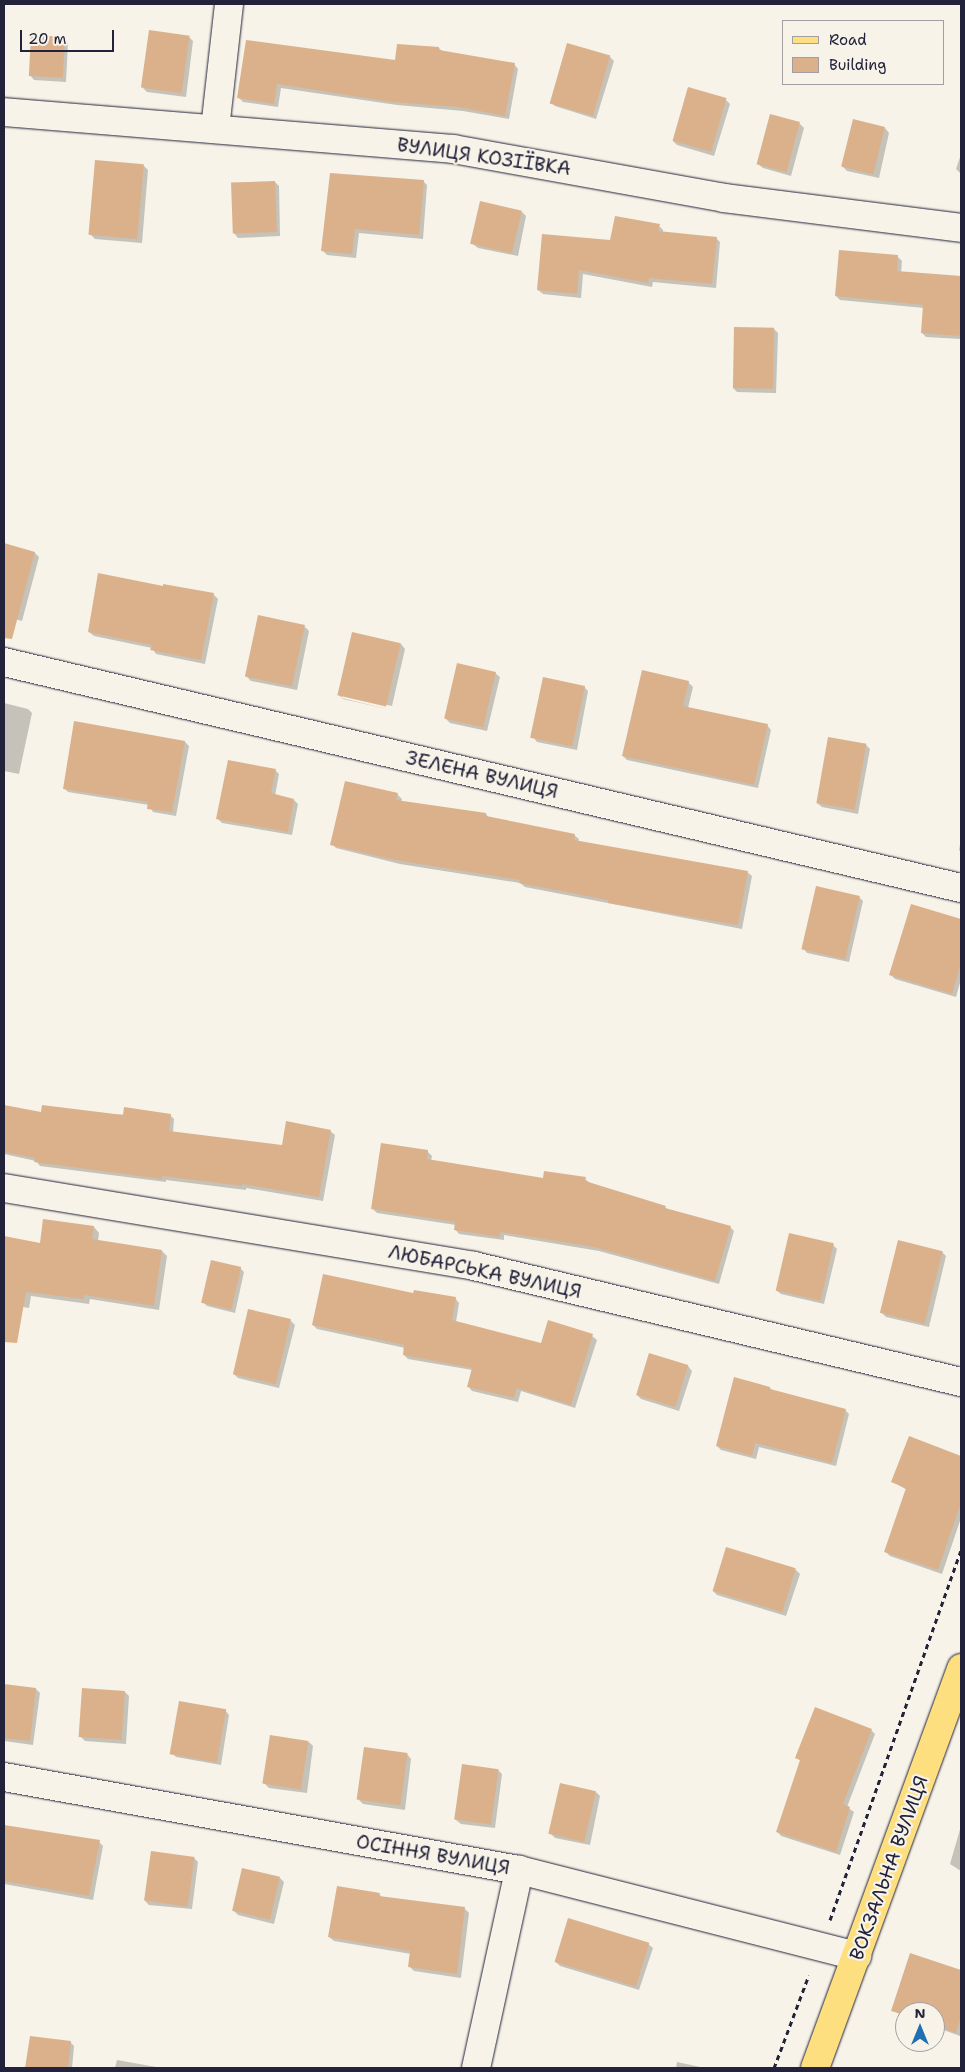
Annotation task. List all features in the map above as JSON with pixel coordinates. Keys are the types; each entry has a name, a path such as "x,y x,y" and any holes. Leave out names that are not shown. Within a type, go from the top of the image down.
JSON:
{"main road":[{"name":"ВОКЗАЛЬНА ВУЛИЦЯ","path":"815,2068 961,1668"}],"street":[{"path":"215,129 229,4"},
{"name":"ВУЛИЦЯ КОЗІЇВКА","path":"4,112 453,149 724,198 961,228"},
{"name":"ЗЕЛЕНА ВУЛИЦЯ","path":"4,662 961,888"},
{"name":"ЛЮБАРСЬКА ВУЛИЦЯ","path":"4,1188 474,1266 961,1382"},
{"name":"ОСІННЯ ВУЛИЦЯ","path":"4,1777 519,1870 857,1956"},
{"path":"476,2068 519,1870"}],"path":[{"path":"774,2068 820,1946 961,1551"}],"building":[{"path":"149,30 190,36 182,93 141,87"},
{"path":"31,35 65,37 63,78 29,76"},
{"path":"246,40 395,60 397,44 439,47 439,50 515,63 505,116 458,107 392,102 277,84 274,104 237,98"},
{"path":"567,43 610,55 593,116 550,104"},
{"path":"688,87 726,98 711,152 673,141"},
{"path":"770,114 800,122 786,172 757,164"},
{"path":"853,119 885,127 873,175 841,167"},
{"path":"95,160 144,164 137,239 88,235"},
{"path":"330,173 424,180 419,235 355,229 352,254 321,251"},
{"path":"275,181 277,232 233,234 231,183"},
{"path":"480,201 522,211 512,254 470,244"},
{"path":"615,216 660,224 658,231 717,237 712,284 649,278 648,283 579,270 577,294 537,290 542,234 610,240"},
{"path":"839,250 898,255 897,271 961,276 961,336 921,333 923,305 835,296"},
{"path":"734,327 774,328 773,389 733,388"},
{"path":"4,543 35,552 12,639 4,638"},
{"path":"98,573 163,586 163,584 214,593 201,660 150,650 152,645 88,632"},
{"path":"258,615 305,625 292,687 245,677"},
{"path":"352,632 401,643 386,707 337,695"},
{"path":"457,663 496,672 483,728 444,719"},
{"path":"642,670 689,681 683,706 768,724 754,785 622,756"},
{"path":"543,677 585,686 572,747 530,738"},
{"path":"74,721 185,741 172,812 147,809 148,802 63,789"},
{"path":"828,737 866,744 855,810 816,803"},
{"path":"228,760 276,769 271,793 294,799 288,832 216,819"},
{"path":"345,781 398,793 396,800 486,813 486,816 575,834 574,840 748,871 738,925 608,903 608,900 519,883 520,880 395,860 330,845"},
{"path":"816,886 860,896 845,959 801,949"},
{"path":"911,904 961,919 961,963 952,994 889,975"},
{"path":"4,1105 41,1112 42,1105 123,1115 124,1107 171,1114 169,1131 282,1145 286,1121 331,1130 319,1197 242,1184 242,1186 162,1176 162,1179 34,1162 35,1158 4,1152"},
{"path":"381,1143 428,1150 427,1159 543,1178 544,1171 586,1177 585,1181 666,1206 665,1208 731,1226 715,1281 594,1247 500,1232 500,1237 454,1230 455,1222 371,1209"},
{"path":"43,1219 94,1226 92,1239 162,1250 154,1306 84,1295 84,1299 26,1292 17,1343 4,1342 4,1236 40,1243"},
{"path":"789,1233 834,1243 821,1301 776,1290"},
{"path":"898,1240 943,1251 924,1324 880,1313"},
{"path":"211,1260 241,1267 231,1310 201,1303"},
{"path":"323,1274 413,1293 414,1290 456,1297 452,1320 541,1343 548,1320 593,1334 571,1405 517,1388 514,1398 467,1387 472,1368 403,1355 404,1345 312,1325"},
{"path":"248,1309 291,1319 276,1384 233,1374"},
{"path":"649,1353 688,1365 675,1407 636,1395"},
{"path":"734,1377 770,1387 770,1389 846,1409 832,1463 755,1443 752,1456 716,1446"},
{"path":"909,1436 961,1456 961,1503 938,1570 884,1552 906,1488 891,1482"},
{"path":"726,1547 796,1568 782,1612 713,1591"},
{"path":"4,1684 36,1688 30,1741 4,1738"},
{"path":"82,1688 125,1691 121,1740 79,1737"},
{"path":"179,1701 226,1709 217,1763 170,1754"},
{"path":"815,1707 872,1729 843,1804 850,1807 836,1852 776,1832 800,1760 795,1758"},
{"path":"270,1735 309,1741 301,1789 262,1783"},
{"path":"364,1747 408,1753 400,1806 357,1799"},
{"path":"462,1764 499,1769 491,1825 454,1819"},
{"path":"560,1783 596,1791 584,1842 548,1834"},
{"path":"4,1825 100,1840 89,1896 4,1881"},
{"path":"151,1851 195,1857 188,1907 144,1901"},
{"path":"242,1868 280,1877 270,1920 232,1911"},
{"path":"337,1886 380,1893 379,1896 465,1907 457,1974 408,1967 410,1951 328,1937"},
{"path":"568,1918 649,1943 636,1987 555,1962"},
{"path":"910,1953 961,1970 961,2017 956,2033 945,2029 945,2002 895,2002 895,2012 891,2011"},
{"path":"30,2036 71,2041 68,2068 25,2068"}]}
